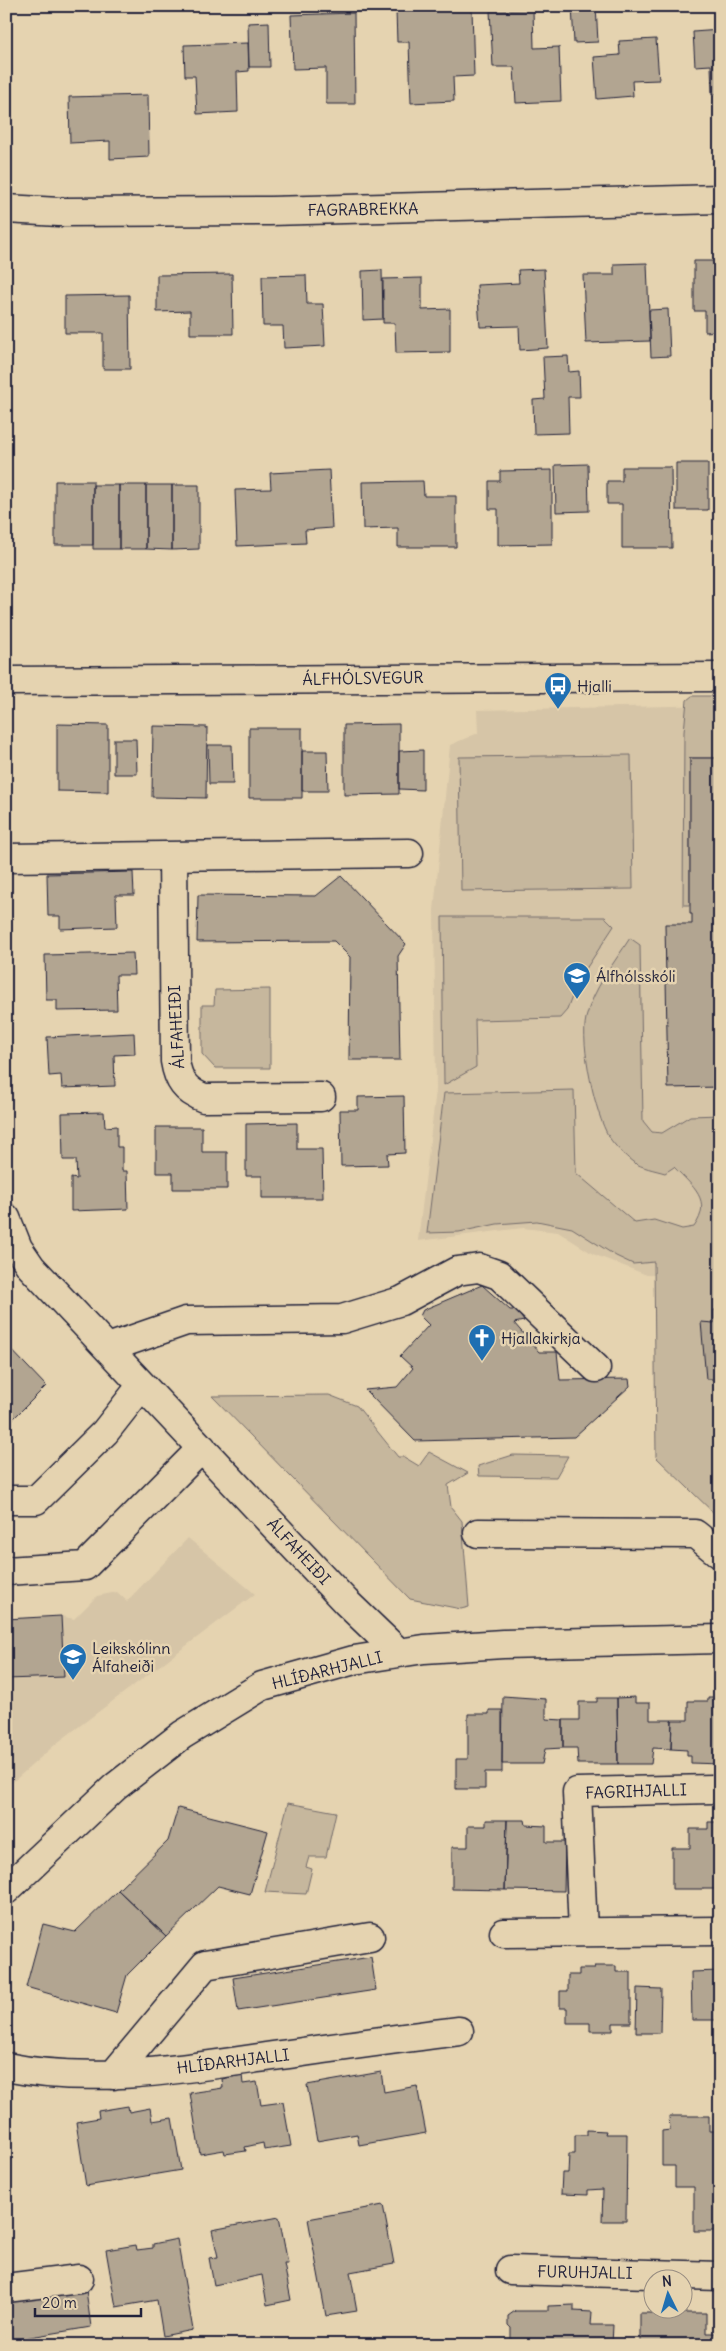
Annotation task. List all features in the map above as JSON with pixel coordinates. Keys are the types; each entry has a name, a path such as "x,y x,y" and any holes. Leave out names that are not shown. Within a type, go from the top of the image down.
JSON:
{"street":[{"name":"FAGRABREKKA","path":"6,210 59,212 270,211 720,199"},
{"name":"ÁLFHÓLSVEGUR","path":"6,681 720,676"},
{"path":"6,858 409,854"},
{"name":"ÁLFAHEIÐI","path":"173,856 175,1061 177,1074 184,1086 193,1094 204,1098 322,1097"},
{"name":"ÁLFAHEIÐI","path":"6,1218 18,1248 31,1267 346,1602 398,1652"},
{"path":"108,1348 186,1321 342,1319 401,1301 457,1271 479,1268 499,1275 596,1368"},
{"path":"6,1500 36,1500 105,1432 142,1385"},
{"path":"6,1571 85,1566 202,1448"},
{"path":"478,1533 695,1534 720,1554"},
{"name":"HLÍÐARHJALLI","path":"6,1890 115,1787 182,1735 262,1686 354,1660 398,1652 469,1645 720,1639"},
{"name":"FAGRIHJALLI","path":"583,1932 577,1792 713,1789"},
{"path":"504,1933 720,1931"},
{"path":"114,2075 205,1965 370,1937"},
{"name":"HLÍÐARHJALLI","path":"6,2067 24,2070 114,2075 191,2068 459,2031"},
{"name":"FURUHJALLI","path":"510,2270 720,2276"},
{"path":"6,2288 79,2279"}],"shaded area":[{"path":"692,696 720,696 720,758 690,758 690,905 683,905 684,732 687,700"},
{"name":"Álfhólsskóli","path":"720,705 720,1275 647,1275 593,1254 558,1232 523,1228 418,1241 436,1090 434,910 450,745 478,733 477,710"},
{"path":"631,755 633,889 461,891 459,757"},
{"path":"442,917 605,917 614,926 578,981 567,1010 560,1018 475,1020 476,1067 444,1085"},
{"path":"630,938 640,945 643,1121 652,1132 662,1133 690,1116 720,1115 720,1519 656,1457 654,1262 633,1264 616,1256 572,1228 537,1221 497,1224 459,1232 427,1233 444,1093 574,1090 576,1173 635,1223 654,1220 682,1229 694,1227 702,1209 701,1201 694,1188 674,1167 665,1173 649,1169 633,1162 620,1150 609,1137 604,1126 590,1079 585,1044 586,1018 589,1007 599,987"},
{"path":"270,989 270,1068 215,1068 202,1054 202,1005 214,1005 215,990"},
{"path":"329,1395 357,1406 398,1457 404,1457 419,1466 429,1452 468,1473 448,1485 451,1507 462,1521 469,1607 461,1609 410,1599 212,1396"},
{"path":"513,1455 568,1456 556,1477 479,1476 478,1466"},
{"name":"Leikskólinn Álfaheiði","path":"188,1538 255,1594 57,1743 6,1788 6,1619 61,1616 74,1619 97,1596 117,1592 127,1601"},
{"path":"288,1803 336,1812 326,1857 309,1857 306,1867 312,1869 306,1894 265,1892"}],"building":[{"path":"70,6 114,6 114,7 70,8"},
{"path":"572,6 596,6 598,42 574,43"},
{"path":"472,9 474,76 453,77 454,101 411,103 409,42 397,42 396,11"},
{"path":"533,10 534,48 559,47 561,101 516,103 514,67 493,67 490,11"},
{"path":"354,13 355,104 326,104 326,68 293,69 291,15"},
{"path":"269,22 270,67 249,67 248,23"},
{"path":"720,30 720,94 712,94 711,65 695,66 693,32"},
{"path":"656,39 659,80 632,81 633,96 597,99 594,57 620,55 619,41"},
{"path":"248,43 249,71 237,72 238,112 197,114 195,76 185,76 184,45"},
{"path":"148,95 149,157 110,159 110,141 70,143 69,97"},
{"path":"694,261 720,261 720,331 705,332 705,311 694,311"},
{"path":"647,263 650,341 586,343 583,275 614,275 614,264"},
{"path":"544,269 548,348 520,350 519,326 480,327 477,285 519,283 518,270"},
{"path":"382,270 383,319 363,320 362,271"},
{"path":"232,274 233,334 190,334 190,311 157,312 157,275"},
{"path":"306,275 307,304 323,304 325,346 284,348 283,326 263,326 262,276"},
{"path":"422,278 422,310 450,309 450,352 396,353 395,323 383,323 383,279"},
{"path":"129,295 130,369 103,369 103,333 65,333 65,296"},
{"path":"668,309 670,356 651,357 649,310"},
{"path":"568,356 569,372 579,371 580,397 568,397 569,433 534,434 533,400 545,399 543,357"},
{"path":"676,463 708,463 708,510 676,510"},
{"path":"588,464 589,511 556,512 555,465"},
{"path":"622,467 671,467 672,548 622,548 622,504 607,504 607,481 622,481"},
{"path":"329,470 332,528 305,530 306,543 237,546 235,490 271,489 270,473"},
{"path":"552,470 552,544 498,545 498,509 489,509 489,481 500,481 500,471"},
{"path":"55,481 93,481 93,545 55,545"},
{"path":"423,481 424,496 456,496 456,547 398,547 398,528 363,529 362,482"},
{"path":"93,485 119,485 119,549 93,549"},
{"path":"119,485 146,485 146,549 119,549"},
{"path":"146,485 172,485 172,550 146,549"},
{"path":"172,485 199,485 199,549 172,550"},
{"path":"57,724 108,725 108,792 57,791"},
{"path":"399,724 399,794 344,795 344,725"},
{"path":"153,726 207,727 206,798 152,797"},
{"path":"249,728 302,728 302,798 249,798"},
{"path":"114,739 136,739 137,774 114,774"},
{"path":"208,745 232,745 233,784 209,784"},
{"path":"423,750 423,790 399,789 399,751"},
{"path":"302,751 327,751 328,791 302,791"},
{"path":"690,758 720,758 720,1087 668,1088 665,924 692,924 692,914 690,914"},
{"path":"133,872 134,895 116,895 117,927 60,929 60,916 48,916 47,874"},
{"path":"341,876 406,944 398,956 400,1060 349,1060 350,957 334,941 197,942 198,895 316,896"},
{"path":"133,953 134,975 116,975 117,1010 57,1011 57,1000 46,1000 45,955"},
{"path":"134,1033 135,1054 114,1055 115,1086 62,1088 61,1075 49,1076 47,1037"},
{"path":"404,1096 405,1153 387,1154 388,1165 341,1166 340,1110 358,1110 358,1097"},
{"path":"104,1112 105,1127 117,1126 117,1147 122,1147 122,1171 127,1171 128,1209 71,1211 71,1178 77,1179 76,1160 63,1160 62,1113"},
{"path":"297,1123 297,1149 322,1149 323,1198 262,1198 262,1176 246,1176 246,1124"},
{"path":"156,1127 202,1127 202,1152 227,1152 227,1189 173,1189 173,1173 156,1173"},
{"name":"Hjallakirkja","path":"482,1285 510,1310 516,1310 524,1321 514,1323 539,1352 557,1352 560,1380 629,1379 630,1386 574,1437 415,1441 365,1390 397,1387 413,1368 400,1356 429,1325 420,1316 423,1310"},
{"path":"714,1310 720,1310 720,1379 706,1379 701,1322 714,1323"},
{"path":"6,1344 46,1386 6,1426"},
{"path":"61,1616 64,1677 6,1679 6,1619"},
{"path":"503,1696 546,1699 546,1719 563,1720 563,1748 545,1749 542,1764 502,1764"},
{"path":"635,1697 635,1703 650,1703 650,1720 672,1720 671,1749 653,1748 651,1764 618,1764 617,1698"},
{"path":"708,1697 720,1697 720,1764 691,1763 691,1756 687,1756 687,1750 671,1749 672,1720 688,1720 688,1701 708,1701"},
{"path":"597,1698 617,1698 618,1764 578,1764 577,1748 563,1748 563,1720 579,1720 579,1702 597,1702"},
{"path":"489,1710 502,1710 502,1772 485,1772 485,1789 456,1789 456,1759 468,1759 468,1714 489,1714"},
{"path":"178,1808 268,1831 250,1894 218,1886 166,1936 118,1890 168,1841"},
{"path":"486,1820 507,1820 505,1890 452,1889 452,1847 468,1847 468,1826 486,1826"},
{"path":"507,1820 525,1820 526,1825 546,1826 546,1842 565,1842 564,1891 505,1890"},
{"path":"708,1822 720,1822 720,1889 672,1889 672,1848 690,1848 690,1829 708,1829"},
{"path":"118,1890 166,1936 127,1975 116,2013 26,1987 43,1924 75,1932"},
{"path":"371,1957 376,1990 238,2011 233,1978"},
{"path":"594,1966 616,1966 616,1972 631,1972 631,2023 613,2023 613,2031 590,2031 590,2023 567,2023 567,2008 560,2008 560,1991 568,1991 568,1975 579,1975 579,1969 595,1969"},
{"path":"720,1971 720,2020 692,2020 691,1972"},
{"path":"637,1988 661,1989 660,2033 636,2033"},
{"path":"381,2072 384,2092 417,2086 426,2133 359,2145 357,2134 317,2141 307,2085"},
{"path":"242,2075 243,2084 257,2082 261,2105 283,2102 291,2146 264,2150 263,2143 245,2147 246,2151 225,2154 224,2150 200,2154 190,2093 223,2088 222,2079"},
{"path":"128,2106 129,2112 150,2108 152,2121 172,2118 181,2170 86,2186 76,2122 99,2118 98,2111"},
{"path":"669,2116 709,2116 709,2131 720,2131 720,2231 694,2231 694,2187 675,2187 675,2166 662,2166 662,2131 670,2130"},
{"path":"587,2130 606,2131 605,2134 627,2134 626,2221 602,2221 603,2189 588,2190 588,2195 561,2194 562,2173 568,2173 569,2154 575,2154 575,2135 587,2135"},
{"path":"383,2205 394,2264 350,2272 357,2311 326,2316 308,2219"},
{"path":"279,2217 288,2264 284,2264 291,2300 267,2305 262,2275 214,2285 209,2258 218,2257 212,2230"},
{"path":"177,2239 193,2330 163,2336 157,2300 116,2307 106,2250 136,2245 137,2250 153,2248 153,2244"},
{"path":"86,2290 91,2327 6,2341 6,2303"},
{"path":"574,2305 574,2311 592,2312 591,2325 613,2325 612,2345 511,2345 511,2328 508,2325 508,2316 515,2311 548,2311 548,2306"},
{"path":"640,2313 644,2313 644,2318 694,2318 694,2313 706,2313 706,2333 720,2333 720,2345 640,2345"}],"place":[{"name":"Hjalli","path":"558,710"},
{"name":"Álfhólsskóli","path":"577,1000"},
{"name":"Hjallakirkja","path":"482,1362"},
{"name":"Leikskólinn Álfaheiði","path":"73,1681"}]}
